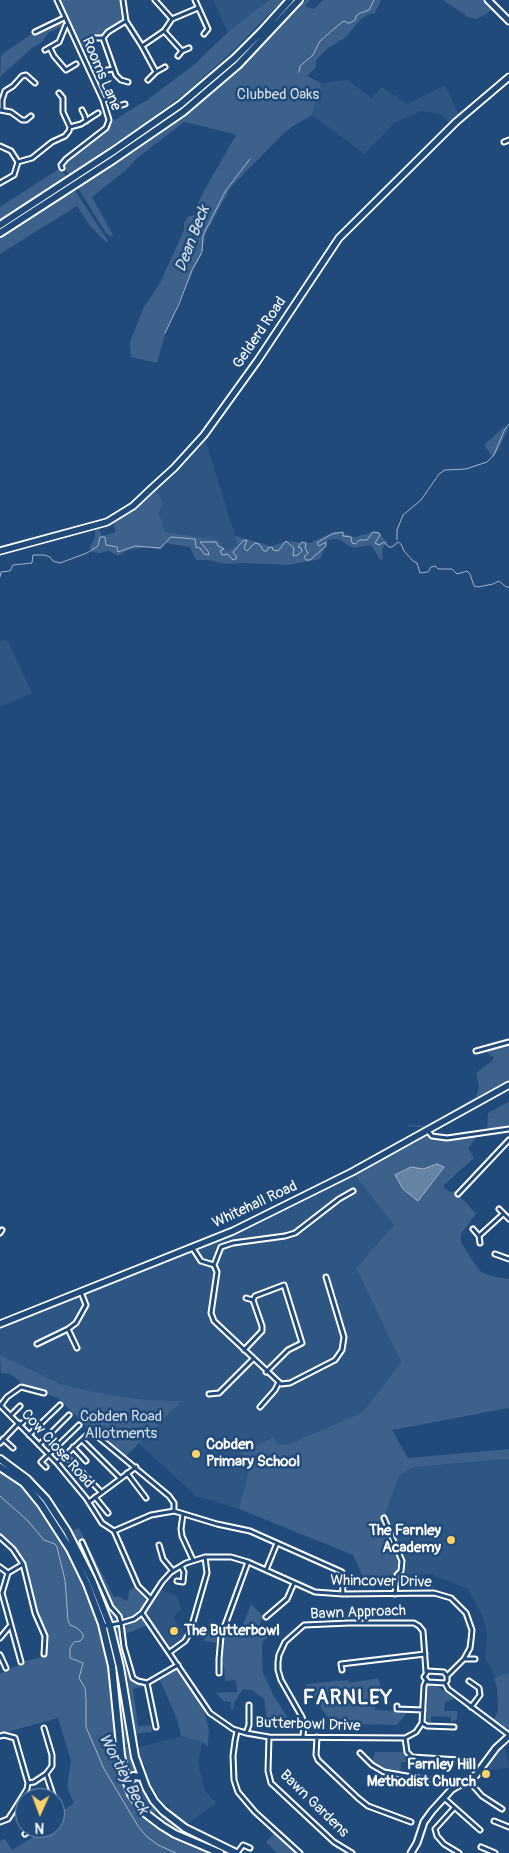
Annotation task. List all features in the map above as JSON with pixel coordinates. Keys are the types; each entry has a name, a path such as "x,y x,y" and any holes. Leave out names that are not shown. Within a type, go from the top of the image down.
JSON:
{"highway":[{"path":"0,225 112,152 181,104 235,58 290,0"},
{"path":"0,233 183,112 238,65 299,0"},
{"path":"0,1459 27,1479 46,1500 67,1531 92,1580 110,1626 123,1680 135,1758 142,1777 158,1806 175,1822 185,1828 237,1853"},
{"path":"0,1466 24,1483 50,1517 70,1549 87,1584 106,1636 112,1666 121,1755 131,1794 149,1817 176,1834 220,1853"},
{"path":"106,1636 110,1626"},
{"path":"131,1794 131,1778 136,1775 142,1777"},
{"path":"149,1817 156,1816 158,1806"}],"main road":[{"name":"Gelderd Road","path":"0,551 107,522 133,506 174,468 204,435 258,360 339,238 452,126 509,76"},
{"name":"Whitehall Road","path":"0,1324 233,1231 352,1172 509,1085"}],"street":[{"name":"Rooms Lane","path":"57,0 103,100 108,112 109,124 66,159 61,165 62,168"},
{"path":"123,0 126,21 156,72"},
{"path":"155,0 172,19"},
{"path":"194,0 208,29 204,34"},
{"path":"488,0 509,21"},
{"path":"142,46 164,31 172,19 198,8"},
{"path":"35,32 64,18"},
{"path":"103,38 108,32 126,21"},
{"path":"45,50 59,42 67,24"},
{"path":"164,31 182,50"},
{"path":"85,42 93,38 103,38"},
{"path":"103,38 113,64 113,69 121,80 128,82"},
{"path":"50,48 66,70 76,64"},
{"path":"178,56 182,50 189,48"},
{"path":"148,80 165,67"},
{"path":"102,72 113,69"},
{"path":"31,116 24,122 11,112 1,110 2,100 5,91 13,86 22,76 26,75 35,83"},
{"path":"18,162 32,158 52,142 65,136 70,126 64,112 63,98 59,92"},
{"path":"103,100 108,99 120,106 125,104"},
{"path":"82,110 86,116 86,121"},
{"path":"70,126 81,124 98,113"},
{"path":"504,142 509,140"},
{"path":"0,146 11,151 18,162 14,175 0,183"},
{"path":"476,1051 509,1042"},
{"path":"427,1130 432,1136 447,1138 509,1129"},
{"path":"458,1194 509,1140"},
{"path":"326,1277 344,1337 342,1350 335,1360 290,1383 281,1384 266,1372 214,1321 211,1313 217,1272 214,1265 221,1247 233,1243 295,1233 339,1199 353,1192"},
{"path":"499,1209 509,1219"},
{"path":"478,1236 503,1214"},
{"path":"473,1229 480,1243"},
{"path":"192,1247 201,1261 214,1265"},
{"path":"495,1254 509,1259"},
{"path":"253,1300 255,1296 284,1285 302,1339 302,1343 288,1350 266,1372"},
{"path":"37,1344 76,1323 86,1305 81,1292"},
{"path":"246,1298 253,1300"},
{"path":"244,1350 262,1331 253,1300"},
{"path":"68,1329 77,1348"},
{"path":"209,1394 219,1393 253,1359"},
{"path":"260,1407 275,1390 278,1382"},
{"path":"0,1405 15,1390 25,1387 44,1393"},
{"name":"Cow Close Road","path":"0,1405 57,1463 102,1523 114,1531"},
{"path":"30,1435 60,1405"},
{"path":"11,1415 20,1406"},
{"path":"39,1444 69,1415"},
{"path":"0,1442 29,1417"},
{"path":"46,1467 41,1462 79,1425"},
{"path":"57,1463 91,1431 169,1496 174,1503 174,1511"},
{"path":"4,1439 13,1448"},
{"path":"82,1440 120,1478"},
{"path":"73,1447 86,1461"},
{"path":"65,1455 101,1492"},
{"path":"88,1502 136,1467"},
{"path":"127,1473 146,1498"},
{"path":"95,1497 108,1513"},
{"path":"151,1599 138,1586 114,1531 151,1515 174,1511 250,1531 342,1572 343,1594"},
{"path":"183,1514 182,1536 192,1560"},
{"path":"384,1518 402,1561 394,1594"},
{"path":"0,1537 13,1549 24,1564 36,1613 45,1636 44,1654"},
{"path":"82,1542 111,1607 119,1616 131,1673 138,1681 148,1682 178,1665"},
{"path":"266,1570 277,1542"},
{"path":"159,1545 163,1559 173,1571"},
{"path":"170,1652 185,1641 190,1632 207,1573 205,1557"},
{"name":"Whincover Drive","path":"142,1613 162,1582 173,1571 192,1560 205,1557 231,1557 248,1562 315,1592 343,1594 434,1593 451,1598 458,1603 466,1613 472,1630 470,1648 464,1659 448,1676"},
{"path":"219,1673 218,1659 221,1636 248,1562"},
{"path":"20,1662 2,1593 8,1573 24,1564"},
{"path":"177,1581 183,1582 184,1572 181,1566"},
{"path":"0,1567 8,1573"},
{"path":"266,1618 287,1599 294,1583"},
{"path":"102,1624 110,1626 121,1623 134,1619 142,1613"},
{"name":"Butterbowl Drive","path":"142,1613 210,1714 238,1731 269,1737 406,1738"},
{"name":"Bawn Approach","path":"303,1737 304,1724 302,1717 281,1680 278,1670 279,1655 282,1648 292,1635 304,1625 408,1622 419,1626 423,1632 425,1654"},
{"path":"0,1638 10,1626"},
{"path":"342,1670 341,1664 425,1654 426,1672 424,1677 426,1681 424,1686 422,1723 416,1732 406,1738 407,1752 412,1757 459,1760"},
{"path":"0,1655 6,1668"},
{"path":"464,1659 475,1659"},
{"path":"411,1853 417,1843 424,1822 452,1789 481,1770 496,1748 509,1735 448,1689 445,1683 448,1676 444,1672 426,1672"},
{"path":"426,1681 445,1683"},
{"path":"469,1681 479,1688 480,1695 471,1707"},
{"path":"148,1682 156,1727"},
{"path":"246,1734 249,1725 249,1705"},
{"path":"397,1706 397,1709 423,1710"},
{"path":"422,1723 427,1726 454,1727"},
{"path":"28,1783 34,1782 46,1774 52,1766 52,1755 44,1728"},
{"path":"238,1731 234,1741 233,1756 234,1780 238,1792 255,1812 300,1853"},
{"path":"0,1736 4,1735 15,1738 28,1783 26,1788"},
{"name":"Bawn Gardens","path":"269,1737 268,1771 271,1783 334,1842 352,1853"},
{"path":"317,1737 316,1755 318,1760 358,1798 368,1806 411,1822"},
{"path":"360,1753 372,1765 384,1772 446,1783 452,1789"},
{"path":"46,1774 51,1788"},
{"path":"468,1780 482,1796 502,1809"},
{"path":"444,1798 480,1830"},
{"path":"454,1808 435,1829 437,1836 444,1844 459,1853"},
{"path":"0,1822 8,1819 15,1809"},
{"path":"494,1821 509,1827"},
{"path":"237,1853 243,1845 250,1848"},
{"path":"481,1847 496,1853"}],"shaded area":[{"path":"213,0 269,0 228,32"},
{"path":"347,80 371,98 382,87 407,104 445,85 459,115 449,123 441,114 421,111 394,123 365,154 312,115 321,83"},
{"path":"205,439 238,545 227,551 218,540 165,532 159,513 163,502 156,489"},
{"path":"7,639 32,693 0,707 0,642"},
{"path":"437,1164 444,1167 418,1201 403,1189 395,1175 411,1167 423,1169"},
{"path":"354,1174 395,1225 356,1268 401,1362 363,1412 287,1445 278,1444 274,1437 255,1445 238,1448 246,1461 248,1474 239,1509 196,1496 138,1443 181,1401 148,1400 109,1395 61,1384 0,1355 0,1328 250,1225"},
{"name":"The Farnley Academy","path":"509,1459 509,1672 495,1677 485,1658 487,1635 484,1620 468,1589 430,1574 397,1575 384,1518 399,1476 414,1467"},
{"path":"158,1588 178,1597 181,1609 173,1618 187,1637 170,1652 142,1613"},
{"path":"181,1736 203,1742 198,1762 200,1772 205,1791 216,1803 187,1824 169,1811 169,1804 165,1806 149,1782 144,1771 147,1770 146,1766 142,1764 137,1748"},
{"path":"502,1745 506,1752 509,1768 490,1770 487,1765"}],"green space":[{"path":"60,0 123,0 126,21 103,38 90,40 79,45"},
{"path":"269,0 283,0 233,51 188,91 150,120 69,174 64,168 65,163 109,127 111,122 147,100 195,64 228,32"},
{"path":"296,0 234,63 183,106 144,134 278,18"},
{"name":"Clubbed Oaks","path":"306,0 310,0 305,6 314,9 323,0 381,0 375,13 367,15 360,20 345,38 328,48 316,60 316,67 307,76 321,83 312,115 293,126 281,136 231,187 205,235 201,256 165,334 157,363 131,357 130,342 143,309 160,283 184,230 184,223 189,216 197,215 197,205 236,135 184,122 136,159 126,170 92,197 113,235 112,237 106,233 77,187 206,99 237,72"},
{"path":"443,0 485,0 493,8 485,15 476,19 468,17"},
{"path":"60,22 65,25 48,33 42,42 32,48 0,77 1,55 30,35"},
{"path":"143,135 116,154 0,230"},
{"path":"59,169 66,176 0,219 0,207"},
{"path":"74,189 108,241 107,243 90,226 77,206 0,254 0,238"},
{"path":"505,426 508,429 497,452 492,456 484,445"},
{"path":"156,489 163,502 159,513 165,532 218,540 227,551 238,545 235,536 271,546 287,541 310,543 335,531 355,537 376,531 388,542 382,549 383,559 380,560 371,545 353,548 338,539 328,540 320,559 289,565 226,564 208,560 196,560 190,547 166,543 161,550 148,547 128,550 118,556 109,551 92,552 90,547 95,537 95,529 99,529 102,536 116,532 113,524 138,507"},
{"path":"509,1042 509,1082 427,1128 408,1126 426,1126 476,1097 479,1087 476,1073 494,1058 484,1050"},
{"path":"509,1102 509,1129 487,1133 488,1113"},
{"path":"429,1133 432,1136 447,1138 478,1135 468,1148 474,1158 443,1186 449,1192 460,1191 458,1194 476,1214 461,1234 461,1242 471,1259 481,1272 509,1279 509,1408 392,1430 408,1458 509,1449 509,1459 414,1467 399,1476 384,1518 402,1561 401,1571 392,1580 376,1580 375,1576 363,1577 353,1555 239,1509 248,1474 246,1461 238,1448 255,1445 274,1437 278,1444 287,1445 363,1412 401,1362 356,1268 394,1225 354,1174","holes":["437,1164 403,1189 411,1167 423,1169"]},
{"name":"Cobden Road Allotments","path":"0,1355 61,1384 109,1395 148,1400 182,1401 124,1458 91,1431 58,1398 26,1386 10,1374 1,1373"},
{"path":"0,1469 24,1483 60,1533 102,1624 113,1699 118,1762 134,1798 162,1826 220,1853 0,1853 0,1841 5,1839 12,1850 32,1838 65,1838 65,1809 74,1803 67,1787 71,1761 58,1718 0,1734 0,1674 26,1661 45,1656 46,1652 45,1636 35,1613 23,1564 13,1549 0,1537"},
{"path":"79,1528 114,1597 117,1596 128,1601 129,1590 135,1588 145,1599 144,1606 133,1616 126,1618 120,1616 114,1609 82,1539 79,1540 110,1607 118,1618 113,1621 111,1617 109,1618 69,1532"},
{"path":"251,1604 263,1616 259,1627 264,1632 269,1630 273,1633 263,1641 263,1673 287,1717 270,1724 267,1719 264,1699 252,1690 243,1689 234,1703 233,1710 231,1709 231,1702 223,1701 216,1693 237,1692 236,1680 225,1681 224,1667 220,1662 221,1647 223,1637 226,1637 228,1631 239,1635"},
{"path":"139,1619 145,1619 148,1625 125,1634 125,1629 129,1624"},
{"path":"210,1620 223,1625 218,1643 204,1641"},
{"path":"118,1627 121,1630 130,1675 136,1681 146,1686 133,1689 138,1726 151,1725 152,1732 136,1734 128,1682 115,1628"},
{"path":"109,1634 121,1675 130,1745 123,1745 113,1653"},
{"path":"178,1665 203,1704 209,1731 208,1747 203,1742 181,1736 177,1719 158,1676"},
{"path":"509,1672 509,1735 492,1723 498,1712 497,1688 494,1678"},
{"path":"379,1678 382,1699 375,1700 375,1710 408,1712 397,1725 355,1724 328,1718 306,1684 348,1680 349,1683"},
{"path":"428,1686 437,1686 454,1698 445,1702 444,1711 457,1711 457,1719 451,1722 451,1717 431,1716 431,1723 428,1723 426,1718"},
{"path":"130,1746 136,1770 127,1775 123,1747"},
{"path":"375,1752 407,1752 412,1757 412,1762 401,1762 400,1776 392,1775 372,1765"},
{"path":"133,1779 140,1780 144,1793 156,1812 154,1815 151,1815 138,1797 133,1787"},
{"path":"161,1816 192,1835 230,1853 225,1853 166,1827 157,1819"},
{"path":"276,1831 300,1853 277,1853 266,1842"}],"waterway":[{"name":"Dean Beck","path":"299,72 300,66 313,55 320,41 342,22 350,23 360,13 369,10 374,0"},
{"name":"Dean Beck","path":"165,333 192,270 202,252 205,231 226,190 250,159"},
{"path":"397,540 397,530 403,515 421,500 439,474 445,470 466,469 487,462 494,455 509,424"},
{"path":"0,577 1,572 10,571 13,565 32,563 33,555 44,555 60,563 87,553 98,546 100,537 105,537 106,545 117,547 118,552 135,546 160,548 171,537 195,539 196,547 200,548 204,554 209,555 200,542 216,542 218,546 224,549 220,551 222,555 228,554 233,560 237,558 233,552 243,541 247,540 244,548 247,551 255,543 259,544 264,551 272,547 273,550 278,551 286,541 294,548 293,556 298,555 302,551 298,547 302,542 306,543 305,548 308,553 304,557 306,560 310,560 326,546 326,542 319,546 317,543 332,534 343,532 343,536 351,537 352,543 355,544 360,540 367,540 373,532 380,535 375,543 379,545 384,542 389,547 398,542 401,544 404,551 417,563 420,573 428,572 431,567 435,566 438,569 452,569 457,574 467,571 474,586 478,587 499,581 506,587 509,587"},
{"name":"Wortley Beck","path":"0,1496 28,1521 44,1540 55,1544 57,1547 65,1580 68,1620 70,1625 77,1628 83,1634 83,1638 80,1641 74,1642 70,1648 70,1658 83,1663 79,1678 85,1688 86,1727 104,1769 138,1826 146,1836 158,1845 176,1853"}],"place":[{"name":"Cobden Primary School","path":"196,1454"},
{"name":"The Farnley Academy","path":"451,1540"},
{"name":"The Butterbowl","path":"174,1631"},
{"name":"Farnley Hill Methodist Church","path":"486,1774"}],"district":[{"name":"FARNLEY","path":"348,1699"}]}
